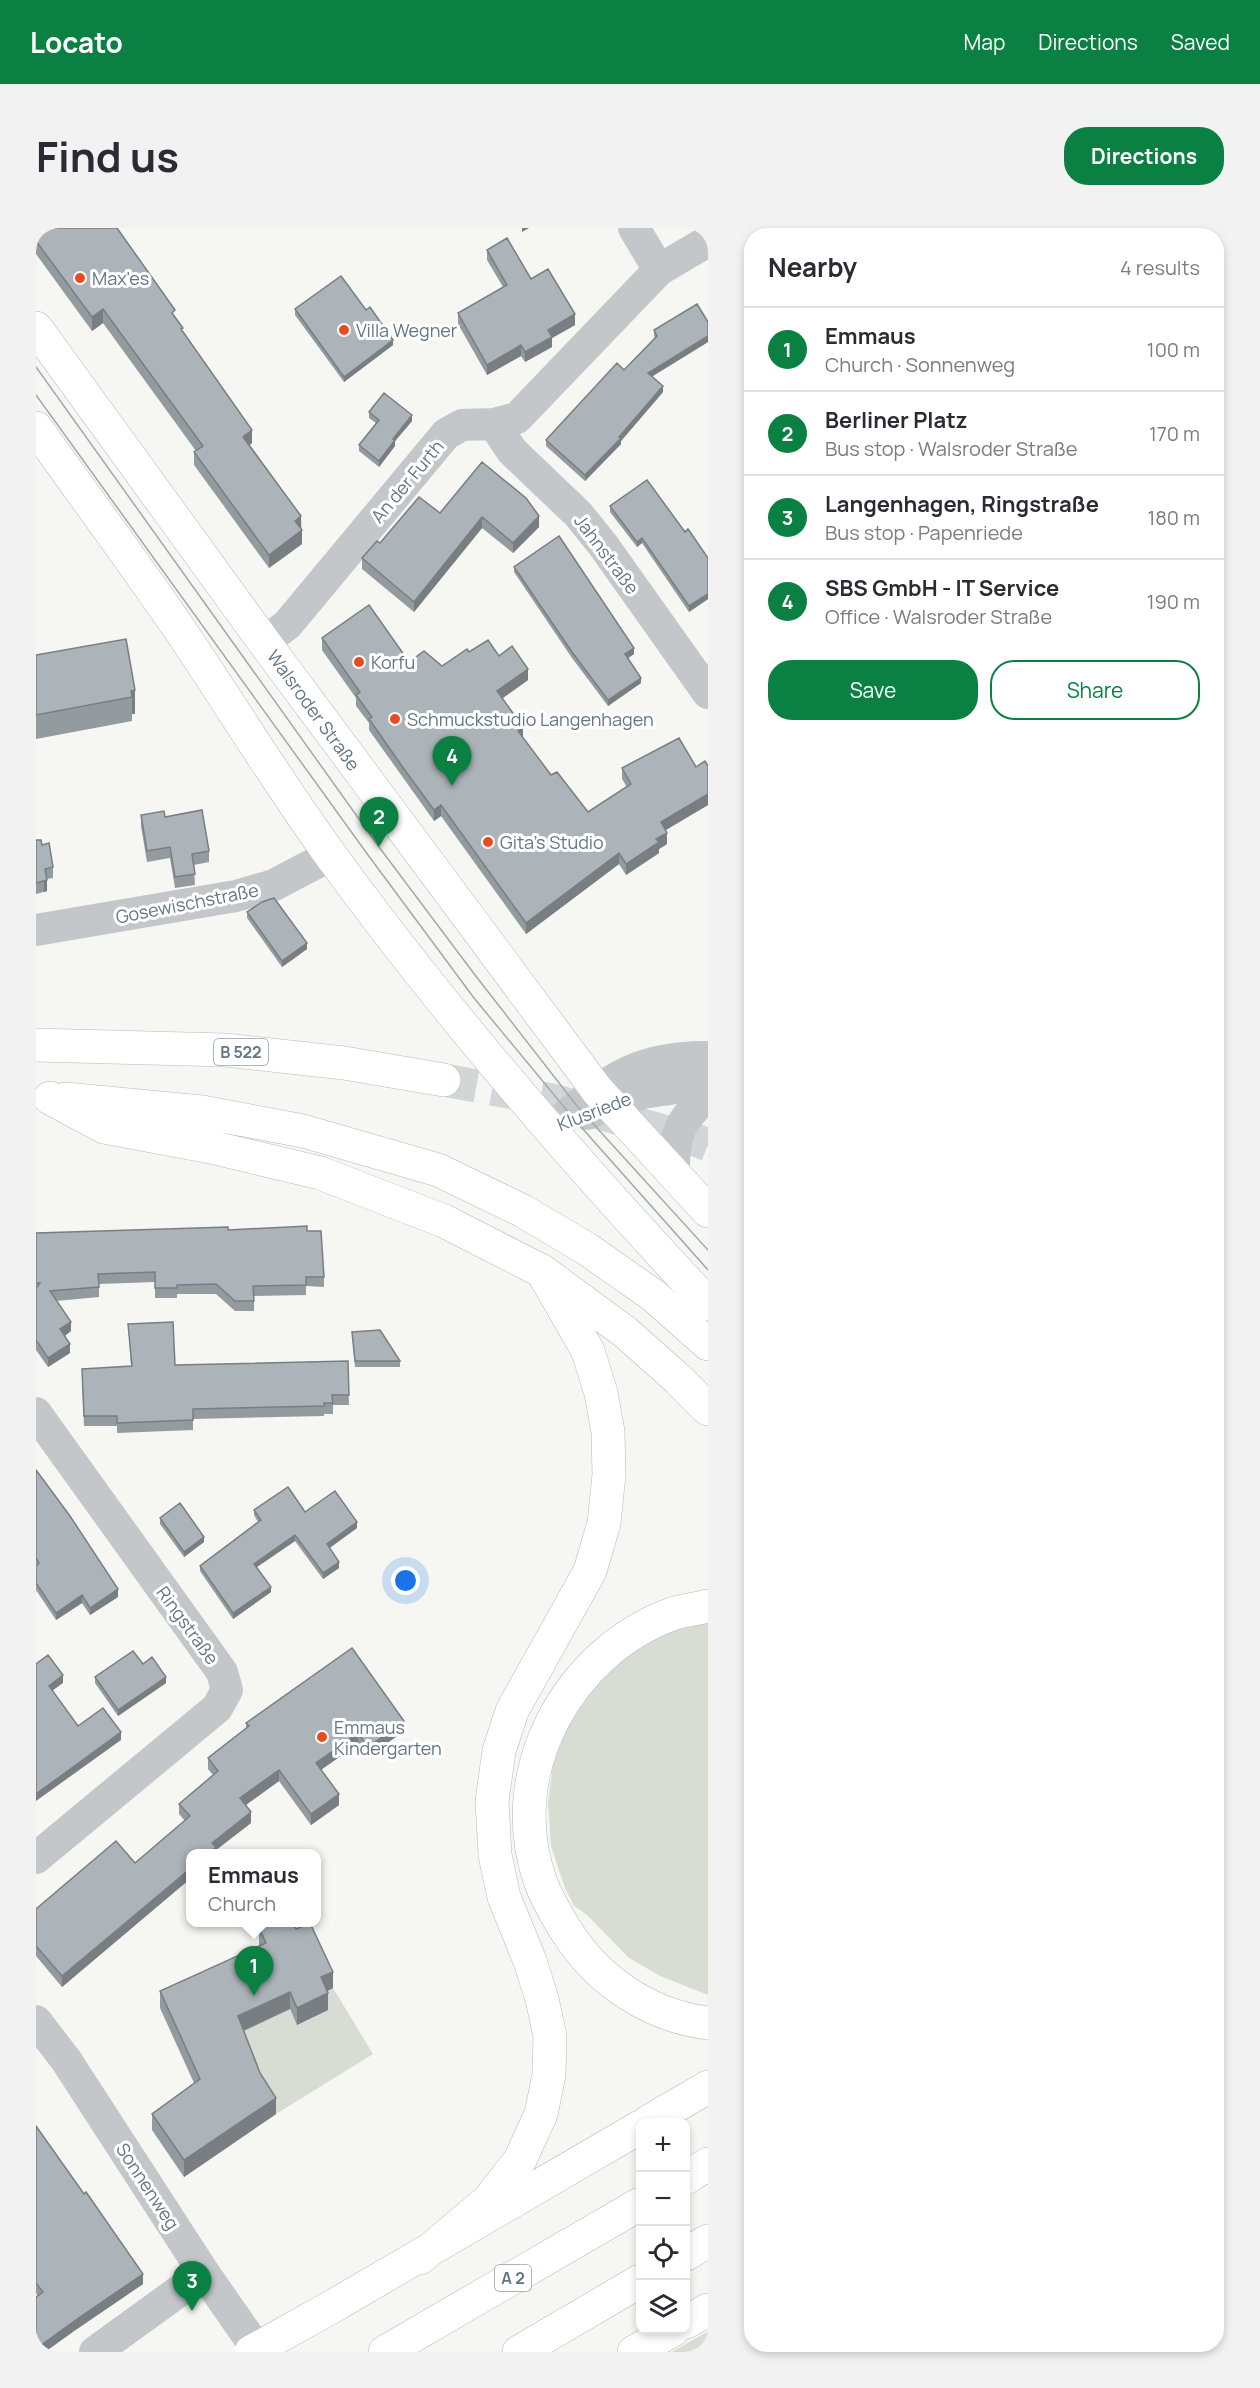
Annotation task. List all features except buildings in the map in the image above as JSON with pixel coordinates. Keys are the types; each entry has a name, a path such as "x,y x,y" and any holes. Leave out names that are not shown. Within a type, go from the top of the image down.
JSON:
{"main road":[{"name":"Walsroder Straße","path":"36,328 264,642 603,1097 708,1211"},
{"path":"36,428 178,627 287,794 331,855 450,1010 550,1129 708,1304"},
{"name":"B 522","path":"36,1045 225,1050 344,1063 444,1080"},
{"path":"43,1098 104,1127 211,1147 320,1173 444,1221 542,1271 625,1332 678,1378 708,1410"},
{"path":"43,1098 202,1112 303,1131 438,1170 523,1211 587,1249 654,1296 708,1344"},
{"path":"420,2258 488,2201 520,2160 541,2114 549,2074 550,2036 542,1999 530,1961 504,1897 495,1855 492,1801 499,1751 512,1711 590,1570 604,1523 609,1464 608,1432 603,1403 588,1352 542,1271"},
{"path":"708,1606 673,1613 637,1630 604,1654 573,1685 551,1722 536,1759 529,1803 532,1845 539,1879 556,1915 576,1947 601,1975 632,1997 661,2010 694,2021 708,2023"},
{"path":"655,2118 708,2087"},
{"path":"251,2352 420,2258 636,2129"},
{"path":"690,2175 708,2164"},
{"name":"A 2","path":"385,2352 636,2206"},
{"path":"690,2252 708,2241"},
{"path":"519,2352 636,2283"},
{"path":"690,2320 708,2310"},
{"path":"634,2352 666,2334"}],"street":[{"path":"633,228 659,270"},
{"name":"An der Furth","path":"264,642 287,625 446,434 462,425 494,424 517,417 659,270 708,241"},
{"name":"Jahnstraße","path":"494,424 512,451 578,514 603,545 708,693"},
{"name":"Gosewischstraße","path":"36,930 236,896 274,885 331,855"},
{"name":"Klusriede","path":"550,1129 603,1097 626,1072 645,1064 708,1057"},
{"name":"Klusriede","path":"603,1097 708,1083"},
{"path":"674,1175 677,1134 692,1109 708,1097"},
{"name":"Ringstraße","path":"36,1413 222,1672 227,1690 217,1708 36,1858"},
{"name":"Sonnenweg","path":"36,2021 66,2060 204,2273 260,2352"},
{"path":"95,2352 204,2273"}],"shaded area":[{"path":"708,1619 708,1995 660,1976 629,1958 587,1915 574,1906 565,1888 551,1846 548,1803 554,1758 567,1723 594,1682 652,1636"},
{"path":"333,1988 373,2054 276,2114 260,2090 238,2033 289,2009 298,2025 328,2010 321,1994"},
{"path":"708,2332 708,2352 672,2352 705,2333"}],"tunnel":[{"path":"444,1080 552,1100 708,1145"}],"tram line":[{"path":"36,367 379,847 475,975 577,1106 708,1250"},
{"path":"36,395 474,998 574,1119 708,1270"}],"place":[{"name":"Max'es","path":"80,278"},
{"name":"Villa Wegner","path":"344,330"},
{"name":"Korfu","path":"359,662"},
{"name":"Schmuckstudio Langenhagen","path":"395,719"},
{"name":"SBS GmbH - IT Service","path":"452,786"},
{"name":"Gita's Studio","path":"488,842"},
{"name":"Berliner Platz","path":"379,847"},
{"name":"Emmaus Kindergarten","path":"322,1737"},
{"name":"Emmaus","path":"254,1996"},
{"name":"Langenhagen, Ringstraße","path":"192,2311"}]}
